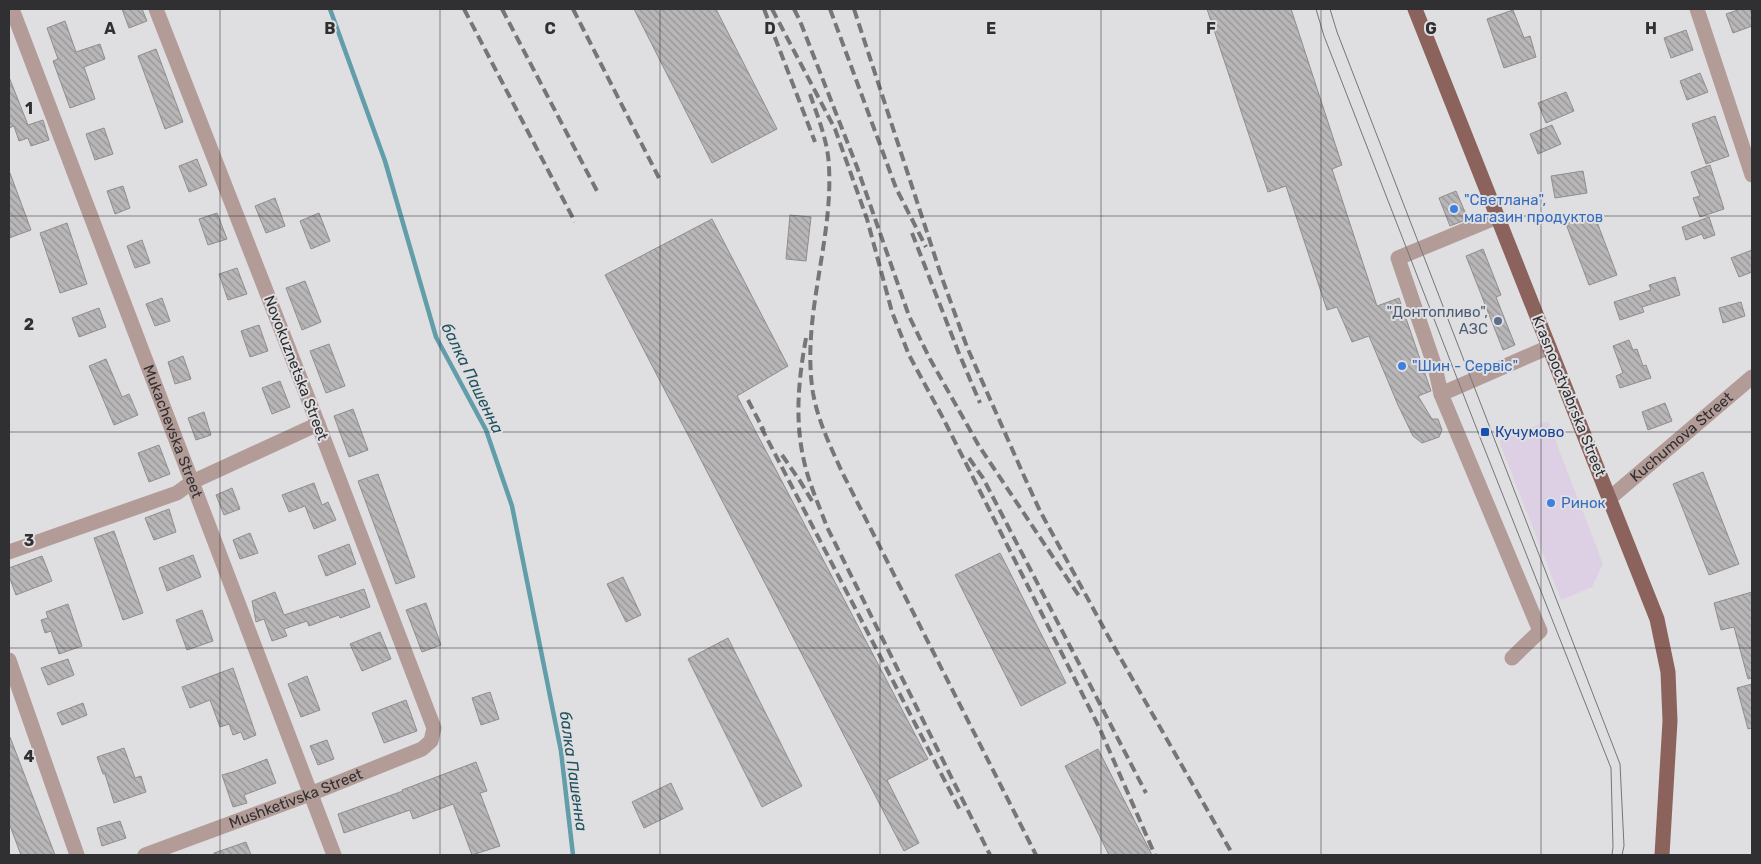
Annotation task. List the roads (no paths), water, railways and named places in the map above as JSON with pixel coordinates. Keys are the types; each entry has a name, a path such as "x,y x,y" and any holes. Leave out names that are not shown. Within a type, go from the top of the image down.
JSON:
{"main road":[{"name":"Krasnooctyabrska Street","path":"1416,9 1657,619 1668,672 1670,721 1662,855"}],"street":[{"name":"Mukachevska Street","path":"12,9 334,855"},
{"name":"Novokuznetska Street","path":"156,9 434,728"},
{"path":"1697,9 1752,175"},
{"path":"1497,217 1398,258 1435,367 1441,394 1540,631 1512,658"},
{"path":"1441,394 1550,347"},
{"name":"Kuchumova Street","path":"1610,498 1752,377"},
{"path":"9,552 177,493 192,482 318,424"},
{"path":"9,660 77,855"},
{"name":"Mushketivska Street","path":"144,855 310,794 422,749 431,741 434,728"}],"waterway":[{"name":"балка Пашенна","path":"330,9 385,161 436,337 486,430 512,506 561,751 573,855"}],"tram line":[{"path":"1316,9 1324,36 1611,768 1612,855"},
{"path":"1330,9 1337,32 1620,764 1624,846 1622,855"}],"railway":[{"path":"464,9 575,222"},
{"path":"502,9 597,191"},
{"path":"573,9 659,178"},
{"path":"764,9 815,142"},
{"path":"772,9 835,129 867,219 892,312 909,355 943,418 1099,727 1155,855"},
{"path":"794,9 857,167 909,316 930,359 979,446 1079,596"},
{"path":"830,9 896,188 926,247"},
{"path":"854,9 942,278 967,347 1024,476 1040,511 1113,645 1233,855"},
{"path":"810,94 825,139 829,167 826,224 811,336 810,365 813,393 818,414 843,474 1036,855"},
{"path":"912,233 980,403"},
{"path":"806,338 799,387 799,420 802,453 813,491 827,527 990,855"},
{"path":"748,400 764,431"},
{"path":"761,427 961,812"},
{"path":"782,455 812,501"},
{"path":"969,458 983,478 1146,793"}],"place":[{"name":"\"Светлана\", магазин продуктов","path":"1454,209"},
{"name":"\"Донтопливо\", АЗС","path":"1498,321"},
{"name":"\"Шин - Сервіс\"","path":"1402,366"},
{"name":"Кучумово","path":"1485,432"},
{"name":"Ринок","path":"1551,503"}]}
